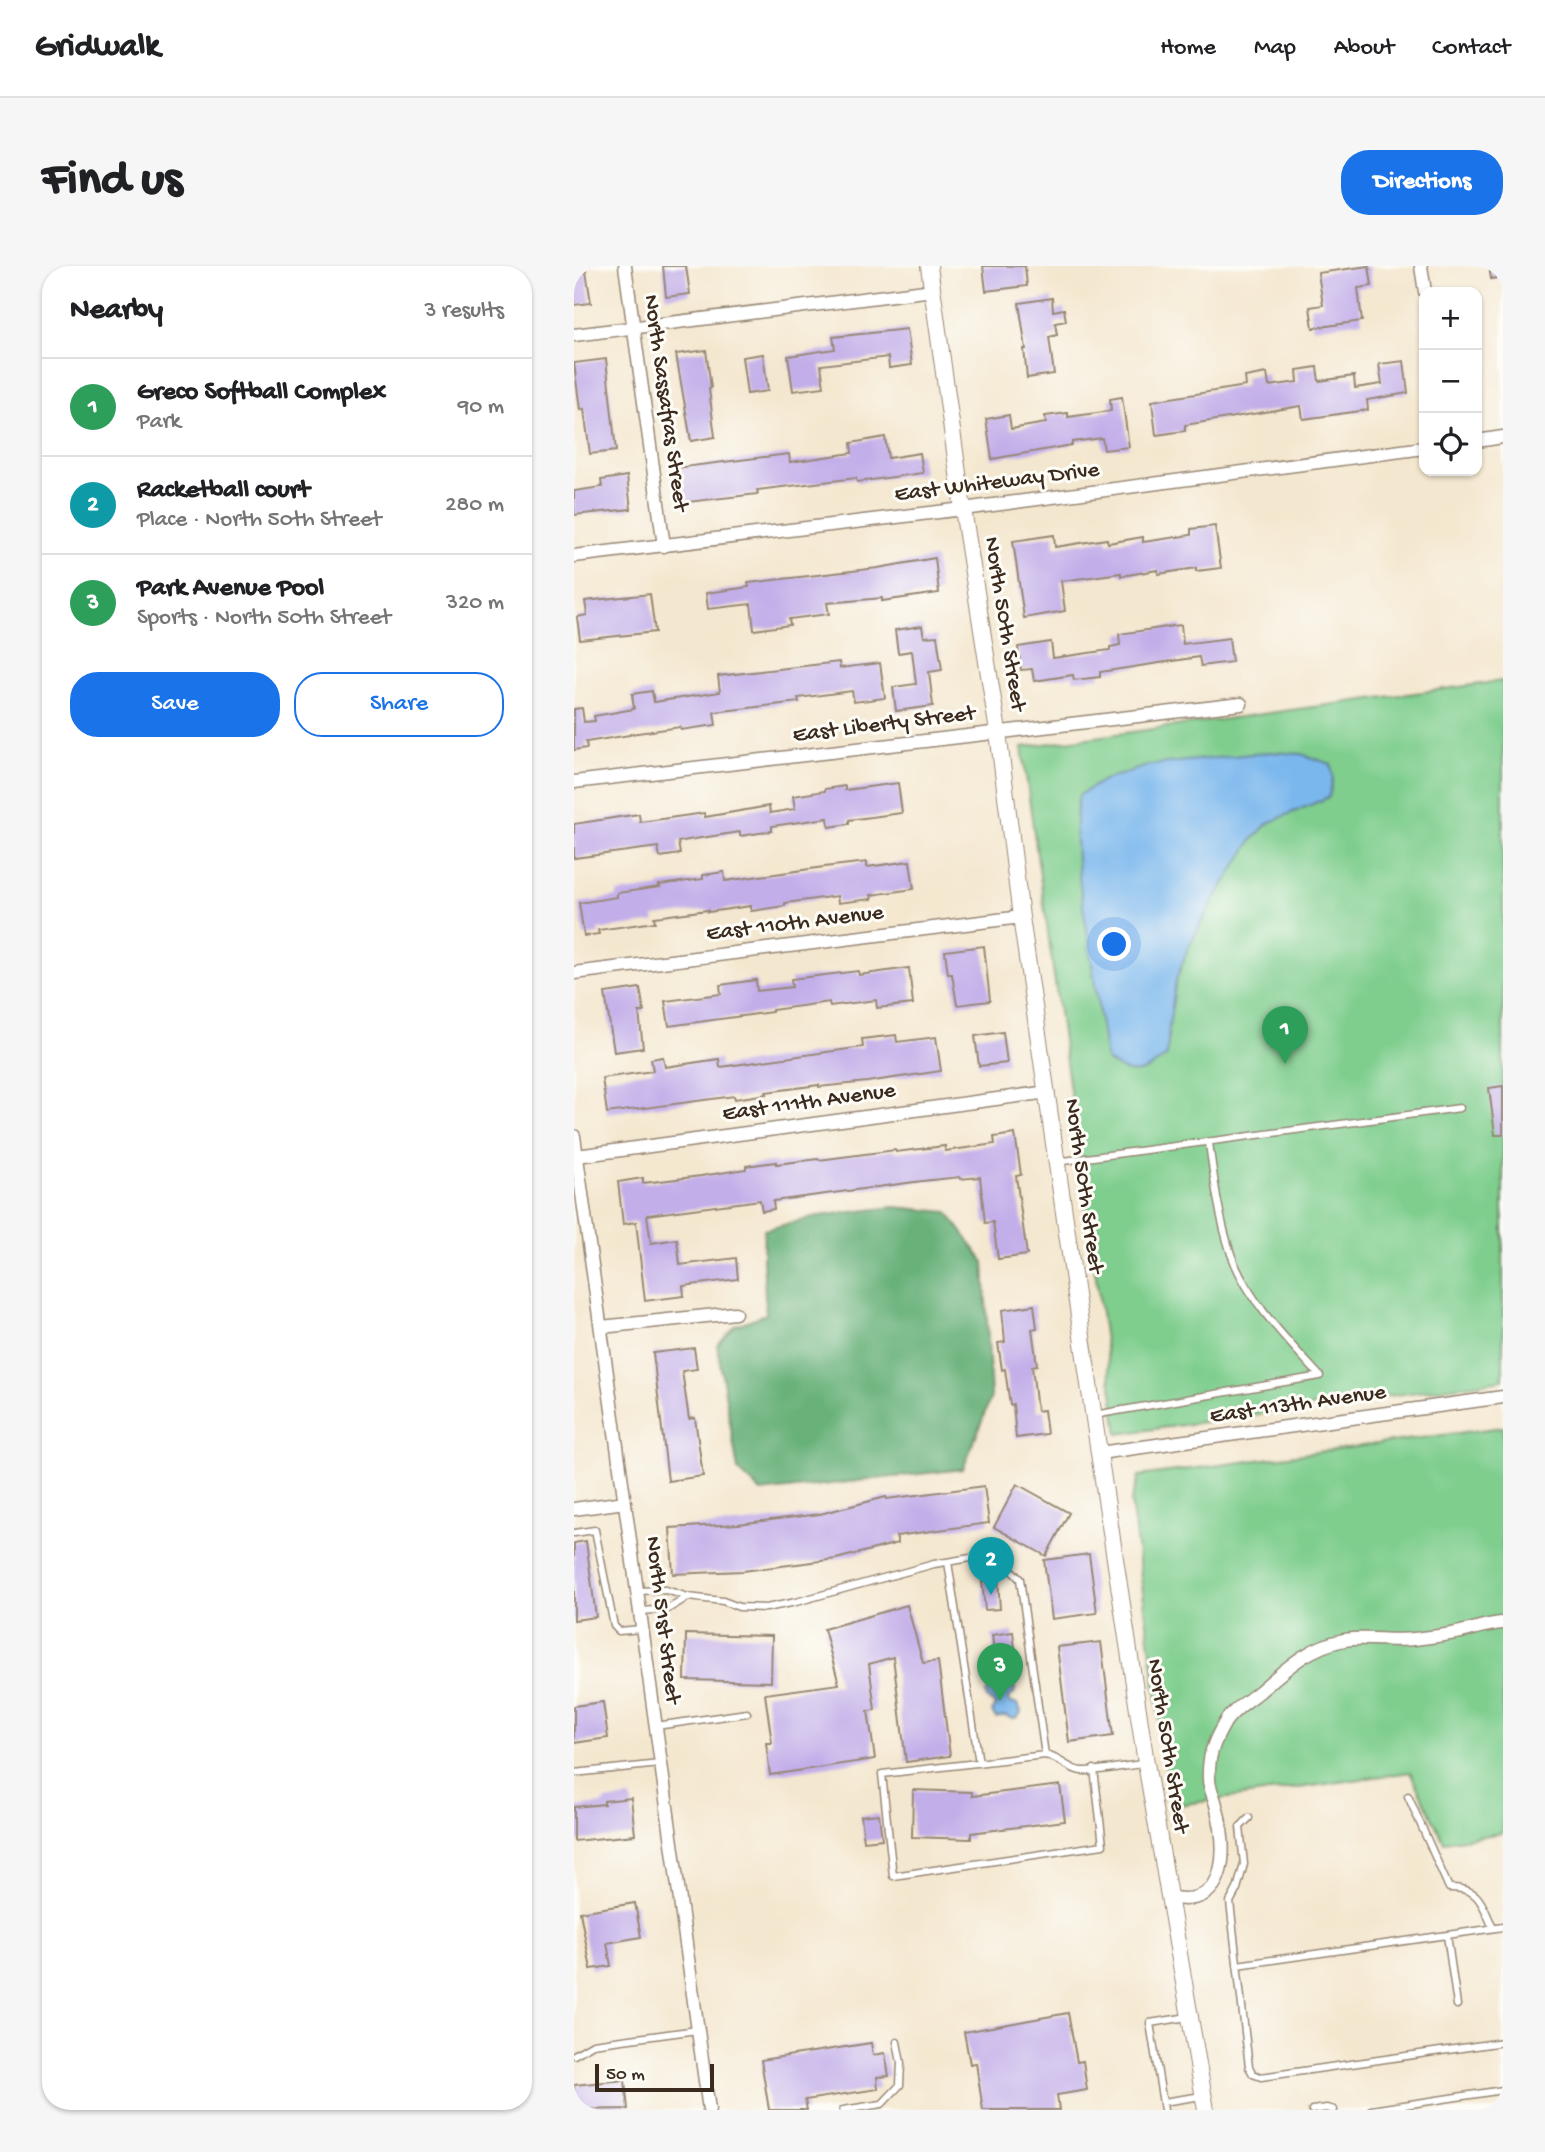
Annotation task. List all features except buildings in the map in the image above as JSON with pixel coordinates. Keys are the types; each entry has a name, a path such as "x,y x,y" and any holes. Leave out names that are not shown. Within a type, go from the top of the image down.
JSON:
{"street":[{"name":"North Sassafras Street","path":"625,266 664,546"},
{"name":"North 50th Street","path":"929,266 998,732 1021,917 1099,1453 1146,1763 1205,2103"},
{"path":"1421,266 1424,287"},
{"path":"574,335 933,290"},
{"path":"1482,440 1503,438"},
{"name":"East Whiteway Drive","path":"574,556 963,509 1419,449"},
{"name":"East Liberty Street","path":"574,782 1241,704"},
{"name":"East 110th Avenue","path":"574,973 1021,917"},
{"name":"East 111th Avenue","path":"577,1156 1048,1092"},
{"name":"North 51st Street","path":"574,1136 709,2110"},
{"path":"601,1327 735,1313"},
{"name":"East 113th Avenue","path":"1099,1453 1503,1397"},
{"path":"574,1510 625,1502"},
{"path":"1169,1897 1183,1900 1203,1897 1215,1885 1223,1861 1223,1836 1216,1802 1208,1783 1211,1746 1226,1720 1300,1657 1345,1640 1410,1639 1503,1623"}],"lane":[{"path":"1056,1162 1460,1108"},
{"path":"1094,1415 1320,1376 1276,1327 1247,1286 1231,1255 1217,1199 1209,1143"},
{"path":"574,1533 595,1530 614,1626 619,1631 641,1629"},
{"path":"636,1591 666,1590 688,1597 723,1601 739,1607 766,1608 948,1562 976,1557 991,1557 1002,1561 1020,1579 1045,1755"},
{"path":"948,1562 979,1763"},
{"path":"639,1611 668,1609 688,1597"},
{"path":"654,1726 747,1713"},
{"path":"1094,1769 1103,1845 893,1876 882,1774 1045,1755 1058,1758 1068,1767 1082,1771 1094,1769 1146,1763"},
{"path":"574,1773 660,1764"},
{"path":"1408,1796 1449,1888 1461,1888 1476,1895 1493,1928"},
{"path":"1249,1818 1240,1828 1244,1864 1230,1902 1250,2071 1257,2077 1503,2042"},
{"path":"1237,1965 1503,1927"},
{"path":"1447,1936 1457,2005"},
{"path":"1190,2017 1150,2023 1163,2106 1205,2103"},
{"path":"574,2055 593,2044 697,2031"},
{"path":"843,2110 882,2104 900,2085 901,2063 897,2042"},
{"path":"1371,2110 1503,2090"},
{"path":"1312,2110 1334,2110"}],"green space":[{"path":"1503,681 1503,1380 1118,1434 1022,747"},
{"path":"894,1207 947,1212 984,1262 991,1397 963,1469 761,1492 738,1470 717,1345 736,1325 766,1314 764,1230 818,1216"},
{"path":"1503,1427 1503,1833 1444,1842 1410,1772 1171,1806 1131,1501 1139,1476"}],"water":[{"path":"1270,752 1301,754 1331,764 1333,778 1329,797 1268,823 1252,840 1214,900 1188,948 1176,980 1167,1056 1144,1070 1123,1070 1106,1060 1077,863 1079,795 1104,780 1150,765"},
{"path":"1011,1682 1015,1688 1014,1694 1008,1698 1010,1703 1018,1704 1021,1712 1014,1719 1005,1716 996,1718 992,1712 996,1705 987,1699 986,1694 989,1688 999,1689"}],"place":[{"name":"Greco Softball Complex","path":"1285,1064"},
{"name":"Racketball court","path":"991,1595"},
{"name":"Park Avenue Pool","path":"1000,1701"}]}
